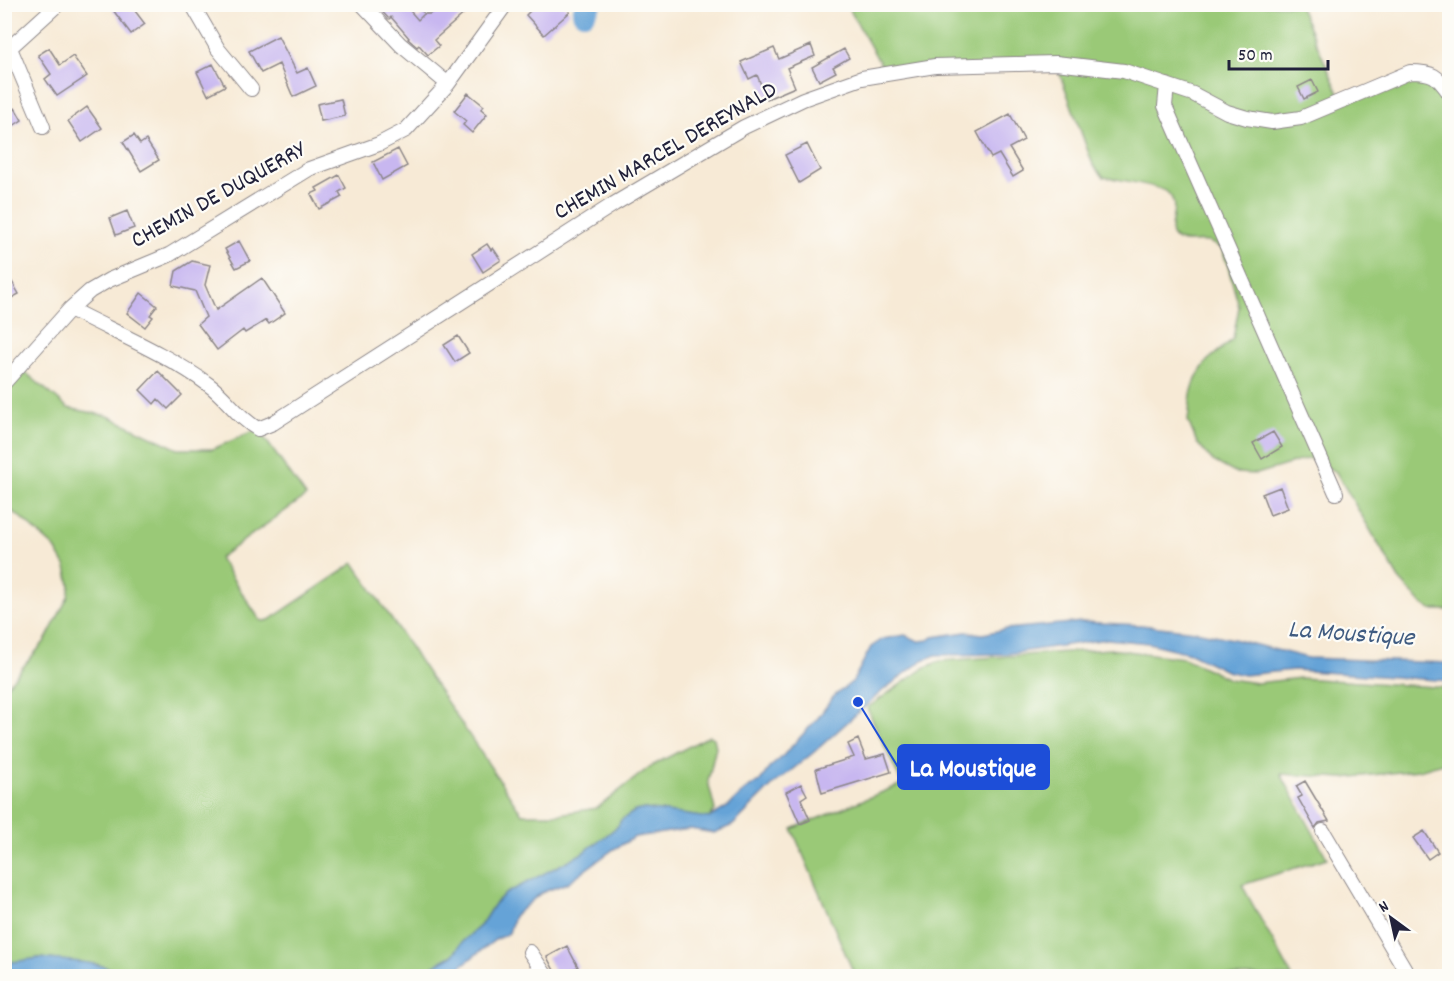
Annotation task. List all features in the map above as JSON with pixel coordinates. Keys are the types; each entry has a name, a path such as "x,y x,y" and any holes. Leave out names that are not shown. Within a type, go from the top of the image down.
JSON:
{"street":[{"path":"43,127 7,50 58,4"},
{"path":"192,4 218,49 251,89"},
{"path":"362,4 401,45 448,84"},
{"name":"CHEMIN DE DUQUERRY","path":"4,383 70,309 90,291 110,280 170,255 309,169 379,144 406,130 448,84 506,4"},
{"name":"CHEMIN MARCEL DEREYNALD","path":"70,309 201,380 247,423 258,429 273,423 622,199 744,127 803,99 862,78 885,72 980,63 1056,63 1124,70 1193,94 1227,112 1272,122 1302,118 1410,72 1426,72 1441,81 1449,94"},
{"path":"1167,85 1165,106 1336,493"},
{"path":"1323,831 1409,976"},
{"path":"530,952 546,976"}],"green space":[{"path":"847,5 1299,5 1342,100 1426,72 1450,94 1449,610 1431,610 1421,603 1399,579 1336,472 1309,458 1257,474 1235,473 1213,461 1197,443 1188,421 1191,394 1196,378 1207,361 1233,339 1239,307 1227,263 1221,248 1208,242 1184,242 1172,235 1174,204 1167,192 1147,185 1104,177 1093,165 1056,63 885,72"},
{"path":"19,367 68,408 108,416 178,449 213,449 258,429 306,496 219,558 260,620 269,620 354,563 522,814 559,814 597,808 651,766 709,736 714,738 716,747 708,781 715,810 709,818 645,809 635,811 581,854 505,894 494,904 481,925 462,942 453,955 415,976 122,976 115,970 96,964 39,958 5,964 5,688 45,641 68,597 70,585 66,567 55,548 19,516 5,507 5,383"},
{"path":"1110,649 1184,658 1229,679 1257,683 1300,678 1449,688 1449,761 1419,770 1343,778 1281,774 1327,858 1242,885 1292,976 855,976 792,829 902,784 867,708 924,668 940,661"}],"water":[{"path":"1082,622 1196,631 1308,658 1449,663 1449,681 1294,670 1244,675 1226,671 1190,653 1148,643 1107,639 1007,654 936,655 923,660 881,692 813,753 773,785 733,825 714,833 690,829 635,837 614,849 567,883 541,893 514,916 509,933 495,940 448,976 415,976 453,955 462,942 481,925 494,904 505,894 581,854 635,811 645,809 709,818 729,806 745,790 760,781 770,767 818,718 833,697 853,681 871,647 883,639 905,635 919,641 966,632 983,634 1006,629"},
{"path":"39,958 94,964 121,976 5,976 6,963"}],"building":[{"path":"120,4 125,4 129,9 132,7 145,24 131,34 113,10"},
{"path":"375,4 404,4 418,20 424,14 434,11 436,4 475,4 434,40 439,46 428,55 419,45 417,47 408,39 391,17 389,19"},
{"path":"537,4 563,4 570,12 544,35 526,15"},
{"path":"278,36 297,73 308,68 316,86 293,97 279,64 261,73 249,51"},
{"path":"811,45 815,56 787,68 795,87 767,99 757,75 749,79 741,62 774,48 779,59"},
{"path":"49,48 60,65 73,56 87,76 57,96 45,79 51,74 38,55"},
{"path":"844,49 849,58 833,67 836,72 819,81 812,67"},
{"path":"213,64 225,86 208,95 197,72"},
{"path":"1312,80 1318,92 1304,99 1298,87"},
{"path":"468,93 484,106 481,109 487,114 472,133 463,125 466,121 454,111"},
{"path":"341,99 345,116 321,121 317,104"},
{"path":"87,107 102,128 82,142 68,121"},
{"path":"15,108 22,120 10,128 4,114"},
{"path":"1010,114 1024,140 1009,148 1023,171 1013,177 999,154 991,158 977,132"},
{"path":"134,135 140,144 146,140 159,160 141,171 123,142"},
{"path":"807,144 820,170 799,183 785,155"},
{"path":"398,149 407,166 382,180 373,162"},
{"path":"339,175 346,188 339,192 342,197 319,209 311,194 318,191 316,188"},
{"path":"127,211 134,228 116,235 110,218"},
{"path":"239,241 250,261 236,268 225,249"},
{"path":"487,244 491,250 493,248 501,260 483,272 472,254"},
{"path":"192,261 210,265 205,285 216,310 262,278 285,313 269,324 266,320 245,333 243,330 217,350 198,324 206,317 195,291 173,286 176,271"},
{"path":"4,268 19,294 4,302"},
{"path":"141,293 157,306 150,315 153,317 145,327 127,313"},
{"path":"458,336 469,353 455,362 444,345"},
{"path":"158,371 182,395 168,409 158,399 154,404 140,390"},
{"path":"1273,432 1282,447 1262,459 1253,443"},
{"path":"1280,487 1288,508 1270,515 1262,494"},
{"path":"858,739 866,759 885,754 891,772 822,793 816,769 854,757 848,744"},
{"path":"1305,781 1329,821 1319,823 1315,828 1298,798 1302,796 1296,786"},
{"path":"801,784 807,795 801,799 810,820 800,824 786,792"},
{"path":"1424,831 1438,852 1428,859 1413,838"},
{"path":"567,946 578,967 557,976 547,957"}],"waterway":[{"path":"584,12 589,4"}],"place":[{"name":"La Moustique","path":"858,702"}]}
